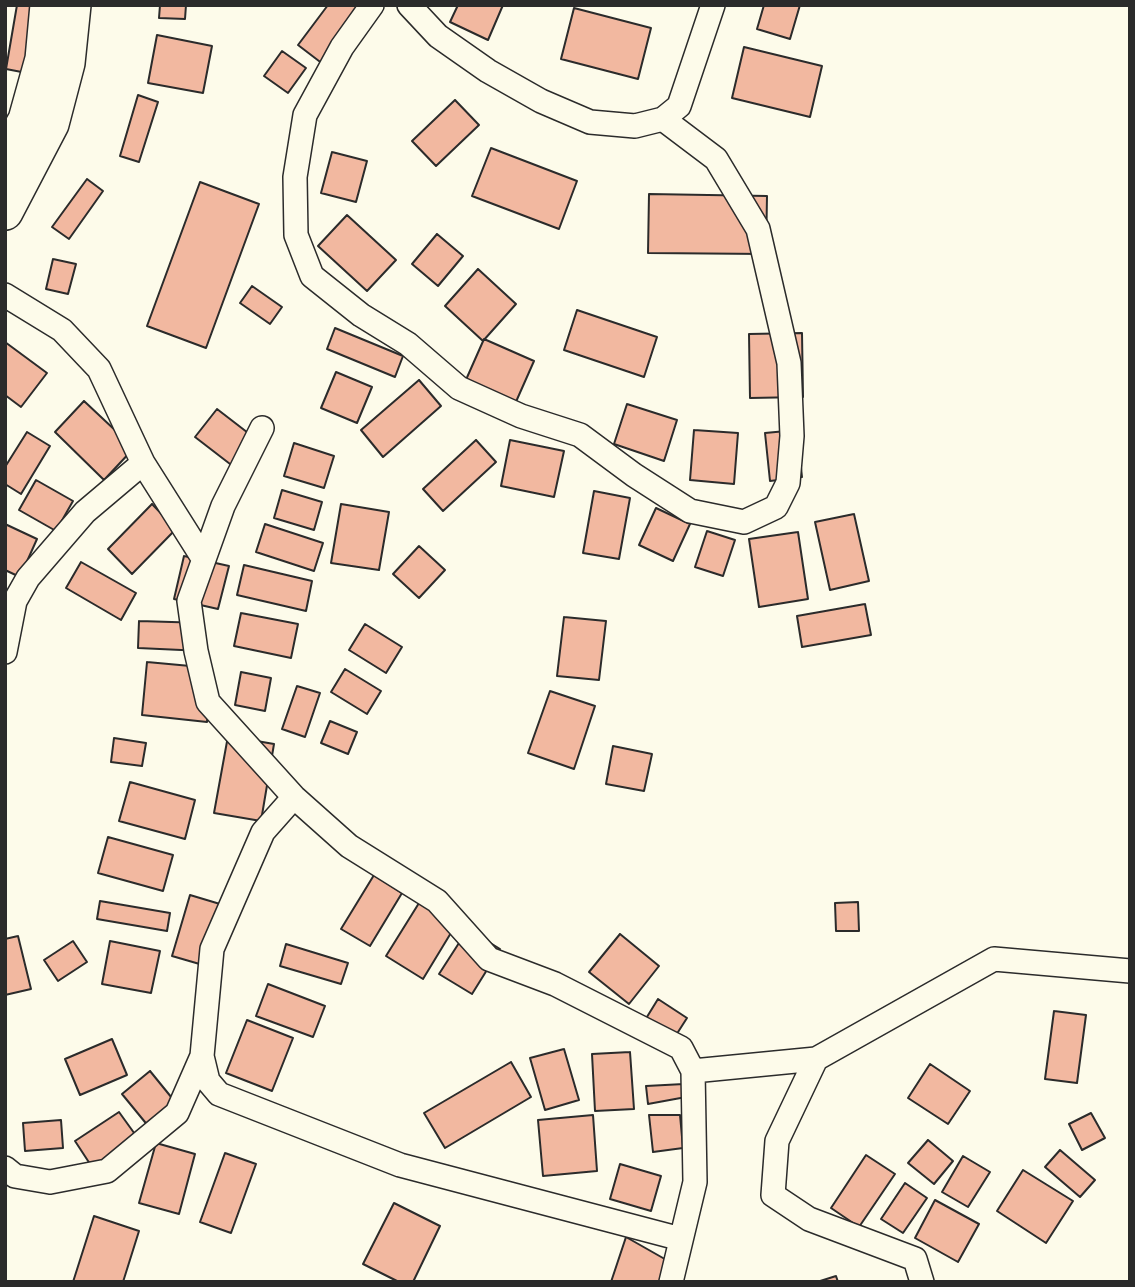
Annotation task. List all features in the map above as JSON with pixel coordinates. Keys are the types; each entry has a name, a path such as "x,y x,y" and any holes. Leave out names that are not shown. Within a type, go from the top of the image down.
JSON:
{"main road":[{"path":"5,158 26,121 43,59 48,5"},
{"path":"5,212 51,124 68,63 73,5"}],"street":[{"path":"372,5 342,47 305,116 295,177 296,235 312,276 361,315 408,344 459,388 521,416 580,436 690,511 744,522 776,507 788,483 792,436 789,363 758,229 716,159 663,119"},
{"path":"409,5 439,36 488,71 541,101 590,122 635,126 663,119 679,106 713,5"},
{"path":"5,295 62,330 99,369 143,463 203,558"},
{"path":"262,428 223,506 189,601 196,651 208,702 294,797 349,846 437,901 489,960 555,984 681,1048 693,1071 695,1182 671,1282"},
{"path":"5,652 15,601 28,578 85,512 143,463"},
{"path":"5,1168 15,1176 50,1182 107,1171 177,1113 202,1056 212,949 263,832 294,797"},
{"path":"693,1071 816,1059 994,959 1130,971"},
{"path":"202,1056 208,1081 219,1094 400,1165 681,1239"},
{"path":"816,1059 777,1141 773,1195 809,1219 915,1259 922,1282"}],"building":[{"path":"17,5 44,5 32,74 6,69"},
{"path":"160,5 186,5 185,19 159,18"},
{"path":"328,5 381,5 332,71 298,45"},
{"path":"458,5 503,5 488,40 450,22"},
{"path":"764,5 800,5 790,39 757,29"},
{"path":"574,8 651,28 638,79 561,59"},
{"path":"157,35 212,46 203,93 148,83"},
{"path":"744,47 822,66 810,117 732,98"},
{"path":"282,51 306,68 288,93 264,76"},
{"path":"138,95 158,102 139,162 120,156"},
{"path":"455,100 479,125 436,166 412,141"},
{"path":"491,148 577,181 559,229 472,196"},
{"path":"332,152 367,161 356,202 321,193"},
{"path":"87,179 103,191 69,239 52,227"},
{"path":"200,182 259,204 206,348 147,326"},
{"path":"649,194 767,196 766,254 648,253"},
{"path":"347,215 396,260 367,291 318,246"},
{"path":"437,234 463,256 438,286 412,264"},
{"path":"53,259 76,264 68,294 46,289"},
{"path":"478,269 516,304 483,341 445,306"},
{"path":"252,286 282,307 270,324 240,303"},
{"path":"577,310 657,337 644,377 564,350"},
{"path":"335,328 403,356 395,377 327,349"},
{"path":"802,333 803,397 750,398 749,334"},
{"path":"484,339 534,361 515,404 465,382"},
{"path":"5,342 47,373 21,407 5,395"},
{"path":"336,372 372,387 357,423 321,408"},
{"path":"419,380 441,406 383,457 361,430"},
{"path":"84,401 134,448 104,480 55,432"},
{"path":"627,404 677,420 664,461 614,444"},
{"path":"217,409 265,446 243,474 195,437"},
{"path":"694,430 738,433 734,484 690,480"},
{"path":"797,430 802,477 770,481 765,433"},
{"path":"27,432 50,446 21,494 5,484 5,467"},
{"path":"476,440 496,462 443,511 423,489"},
{"path":"510,440 564,451 554,497 501,486"},
{"path":"294,443 334,456 324,488 284,476"},
{"path":"36,480 73,501 56,531 19,510"},
{"path":"282,490 322,502 314,530 274,518"},
{"path":"594,491 630,498 619,559 583,553"},
{"path":"152,504 176,529 132,574 108,549"},
{"path":"341,504 389,512 379,570 331,563"},
{"path":"656,508 690,524 673,561 639,545"},
{"path":"854,514 869,581 830,590 815,522"},
{"path":"5,524 37,539 20,577 5,570"},
{"path":"265,524 323,543 314,571 256,552"},
{"path":"707,531 735,540 723,576 695,567"},
{"path":"798,532 808,599 759,607 749,539"},
{"path":"419,546 445,570 419,598 393,574"},
{"path":"184,556 229,566 218,609 174,599"},
{"path":"81,562 136,593 121,620 66,588"},
{"path":"244,565 312,581 306,611 237,595"},
{"path":"865,604 871,635 802,647 797,616"},
{"path":"241,613 298,624 291,658 234,646"},
{"path":"564,617 606,621 599,680 557,676"},
{"path":"139,621 204,623 203,651 138,648"},
{"path":"365,624 402,647 386,673 349,650"},
{"path":"147,662 212,668 207,722 142,715"},
{"path":"345,669 381,691 367,714 331,692"},
{"path":"241,672 271,678 265,711 235,705"},
{"path":"297,686 320,693 305,737 282,729"},
{"path":"550,691 595,706 574,769 528,753"},
{"path":"330,721 357,732 348,754 321,743"},
{"path":"228,736 274,744 261,821 214,813"},
{"path":"114,738 146,743 142,766 111,762"},
{"path":"613,746 652,754 644,791 606,784"},
{"path":"130,782 195,800 185,839 119,821"},
{"path":"108,837 173,855 163,891 98,873"},
{"path":"374,875 402,893 370,946 341,929"},
{"path":"190,895 220,904 203,965 172,956"},
{"path":"424,895 460,918 423,979 386,956"},
{"path":"100,901 170,913 167,931 97,919"},
{"path":"858,902 859,931 836,931 835,903"},
{"path":"468,929 500,949 472,994 439,974"},
{"path":"620,934 659,966 629,1004 589,972"},
{"path":"18,936 31,989 5,995 5,939"},
{"path":"73,941 87,962 58,981 44,960"},
{"path":"110,941 160,951 151,993 102,984"},
{"path":"286,944 348,963 341,984 280,966"},
{"path":"268,984 325,1006 313,1037 256,1016"},
{"path":"658,999 687,1018 671,1043 642,1025"},
{"path":"1054,1011 1086,1015 1077,1083 1045,1079"},
{"path":"247,1020 293,1038 272,1091 226,1073"},
{"path":"112,1039 127,1075 80,1095 65,1059"},
{"path":"564,1049 579,1100 545,1110 530,1058"},
{"path":"630,1052 634,1109 595,1111 592,1054"},
{"path":"511,1062 531,1097 445,1148 424,1113"},
{"path":"930,1064 970,1091 948,1124 908,1098"},
{"path":"150,1071 176,1103 149,1127 122,1094"},
{"path":"684,1084 686,1097 648,1104 646,1086"},
{"path":"119,1112 137,1137 92,1167 75,1141"},
{"path":"1091,1113 1105,1138 1082,1150 1069,1124"},
{"path":"593,1115 597,1171 543,1176 538,1120"},
{"path":"649,1115 680,1115 683,1148 653,1152"},
{"path":"61,1120 63,1148 25,1151 23,1123"},
{"path":"928,1140 953,1161 934,1184 908,1163"},
{"path":"156,1143 195,1154 179,1214 139,1203"},
{"path":"1060,1150 1095,1180 1080,1197 1045,1167"},
{"path":"225,1153 256,1164 231,1233 200,1222"},
{"path":"866,1155 895,1174 859,1227 831,1208"},
{"path":"963,1156 990,1172 968,1207 942,1192"},
{"path":"620,1164 661,1176 651,1211 610,1199"},
{"path":"1023,1170 1073,1201 1046,1243 997,1211"},
{"path":"905,1183 927,1198 903,1233 881,1219"},
{"path":"935,1200 979,1224 958,1262 915,1238"},
{"path":"394,1203 440,1226 413,1282 399,1282 363,1264"},
{"path":"94,1216 139,1231 123,1282 73,1282"},
{"path":"626,1237 670,1262 664,1282 611,1282"},
{"path":"836,1276 838,1282 817,1282"}]}
